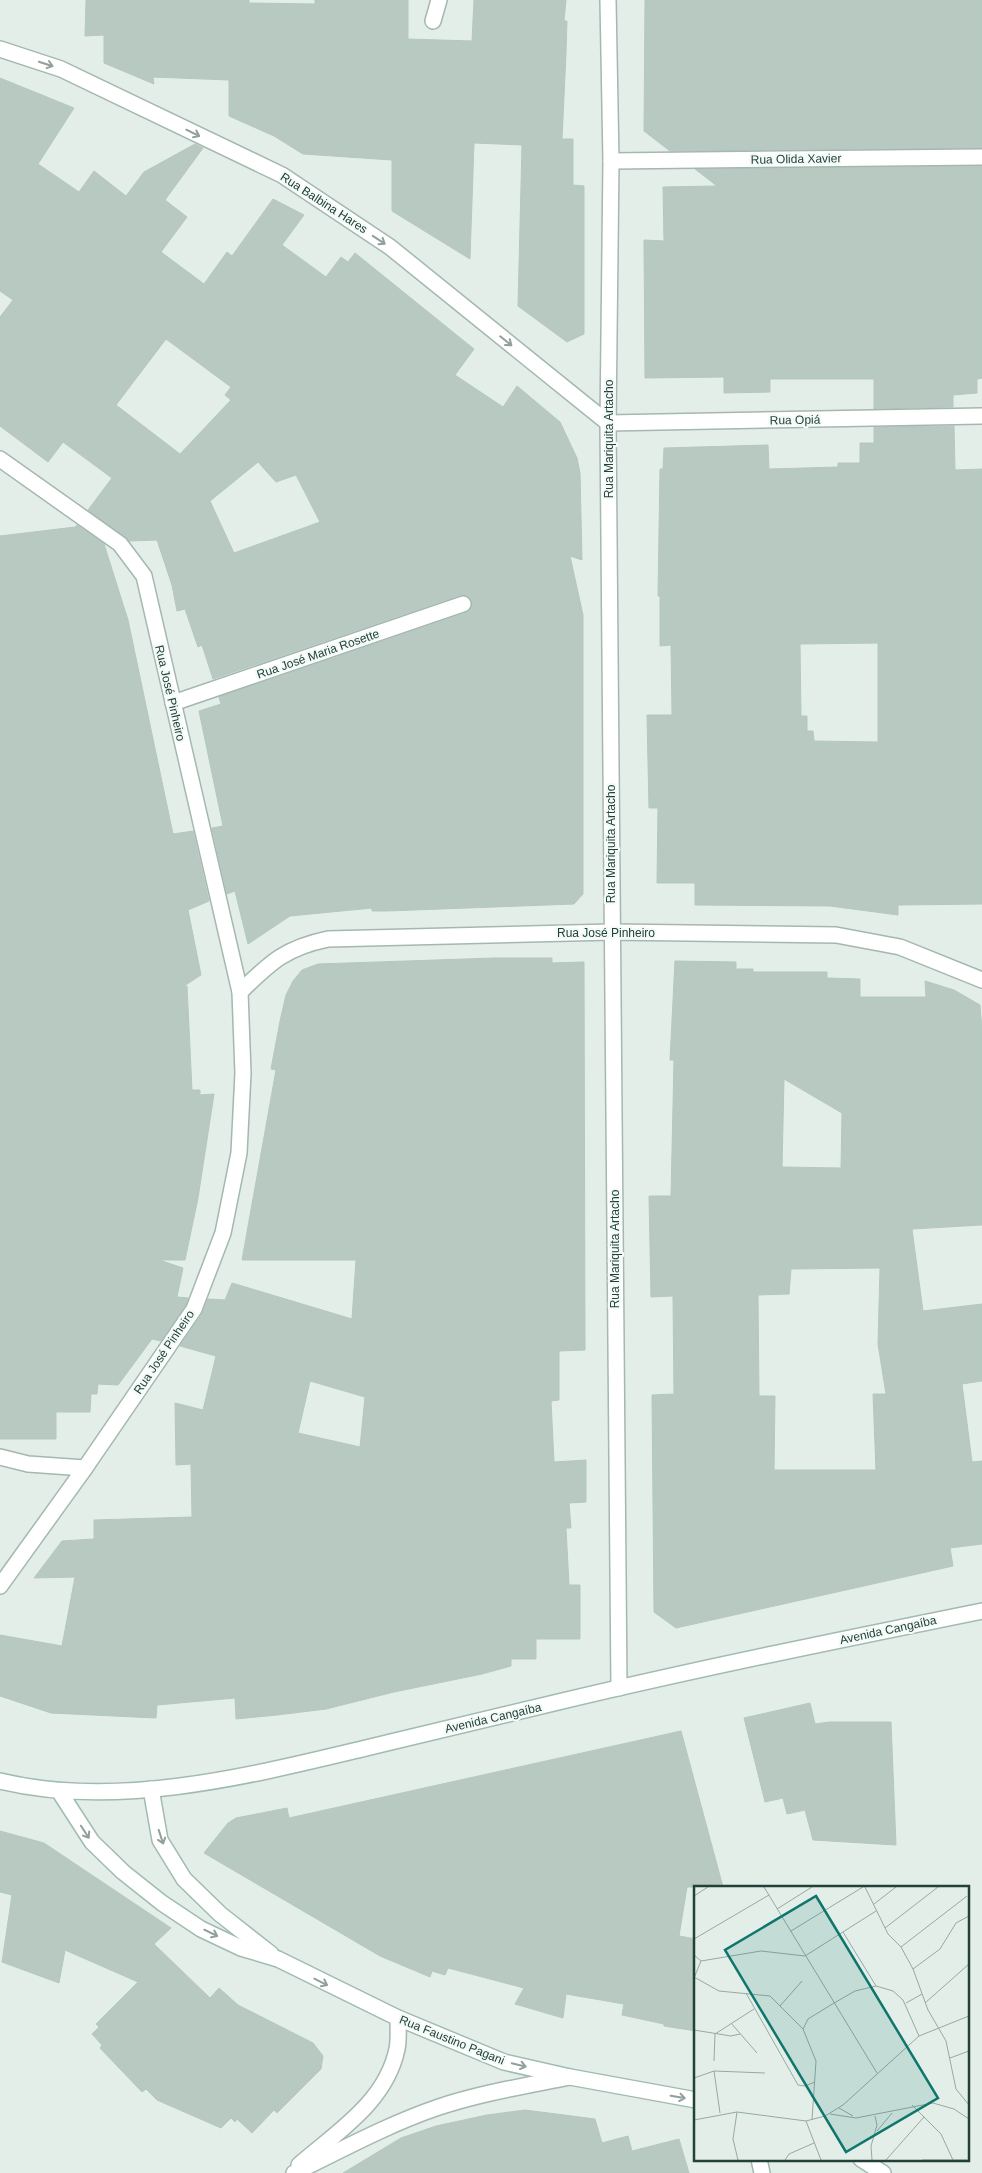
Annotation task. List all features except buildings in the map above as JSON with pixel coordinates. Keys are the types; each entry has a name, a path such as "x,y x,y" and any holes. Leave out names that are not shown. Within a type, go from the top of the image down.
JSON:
{"street":[{"path":"433,21 438,0"},
{"name":"Rua Mariquita Artacho","path":"608,0 611,161 608,423 618,1688"},
{"name":"Rua Balbina Hares","path":"0,49 61,69 282,176 390,247 608,423"},
{"name":"Rua Olida Xavier","path":"611,161 982,157"},
{"name":"Rua Opiá","path":"608,423 982,416"},
{"name":"Rua José Pinheiro","path":"0,459 120,544 144,576 240,992 243,1073 239,1153 223,1232 194,1309 85,1468 0,1586"},
{"name":"Rua José Maria Rosette","path":"173,703 463,604"},
{"name":"Rua José Pinheiro","path":"240,992 281,954 302,944 328,939 612,932 836,935 900,947 982,980"},
{"path":"0,1458 28,1464 85,1468"},
{"name":"Avenida Cangaíba","path":"0,1781 59,1791 151,1790 198,1784 307,1762 618,1688 982,1611"},
{"name":"Rua Faustino Pagani","path":"151,1790 160,1840 184,1879 220,1914 278,1960"},
{"name":"Rua Faustino Pagani","path":"59,1791 92,1842 123,1872 162,1903 217,1936 242,1948 278,1960 398,2018 504,2062 570,2077 694,2100"},
{"path":"290,2173 345,2128 370,2102 388,2074 398,2048 398,2018"},
{"path":"294,2173 401,2122 437,2108 483,2095 570,2077"},
{"path":"759,2160 762,2173"},
{"path":"863,2160 883,2173"}]}
